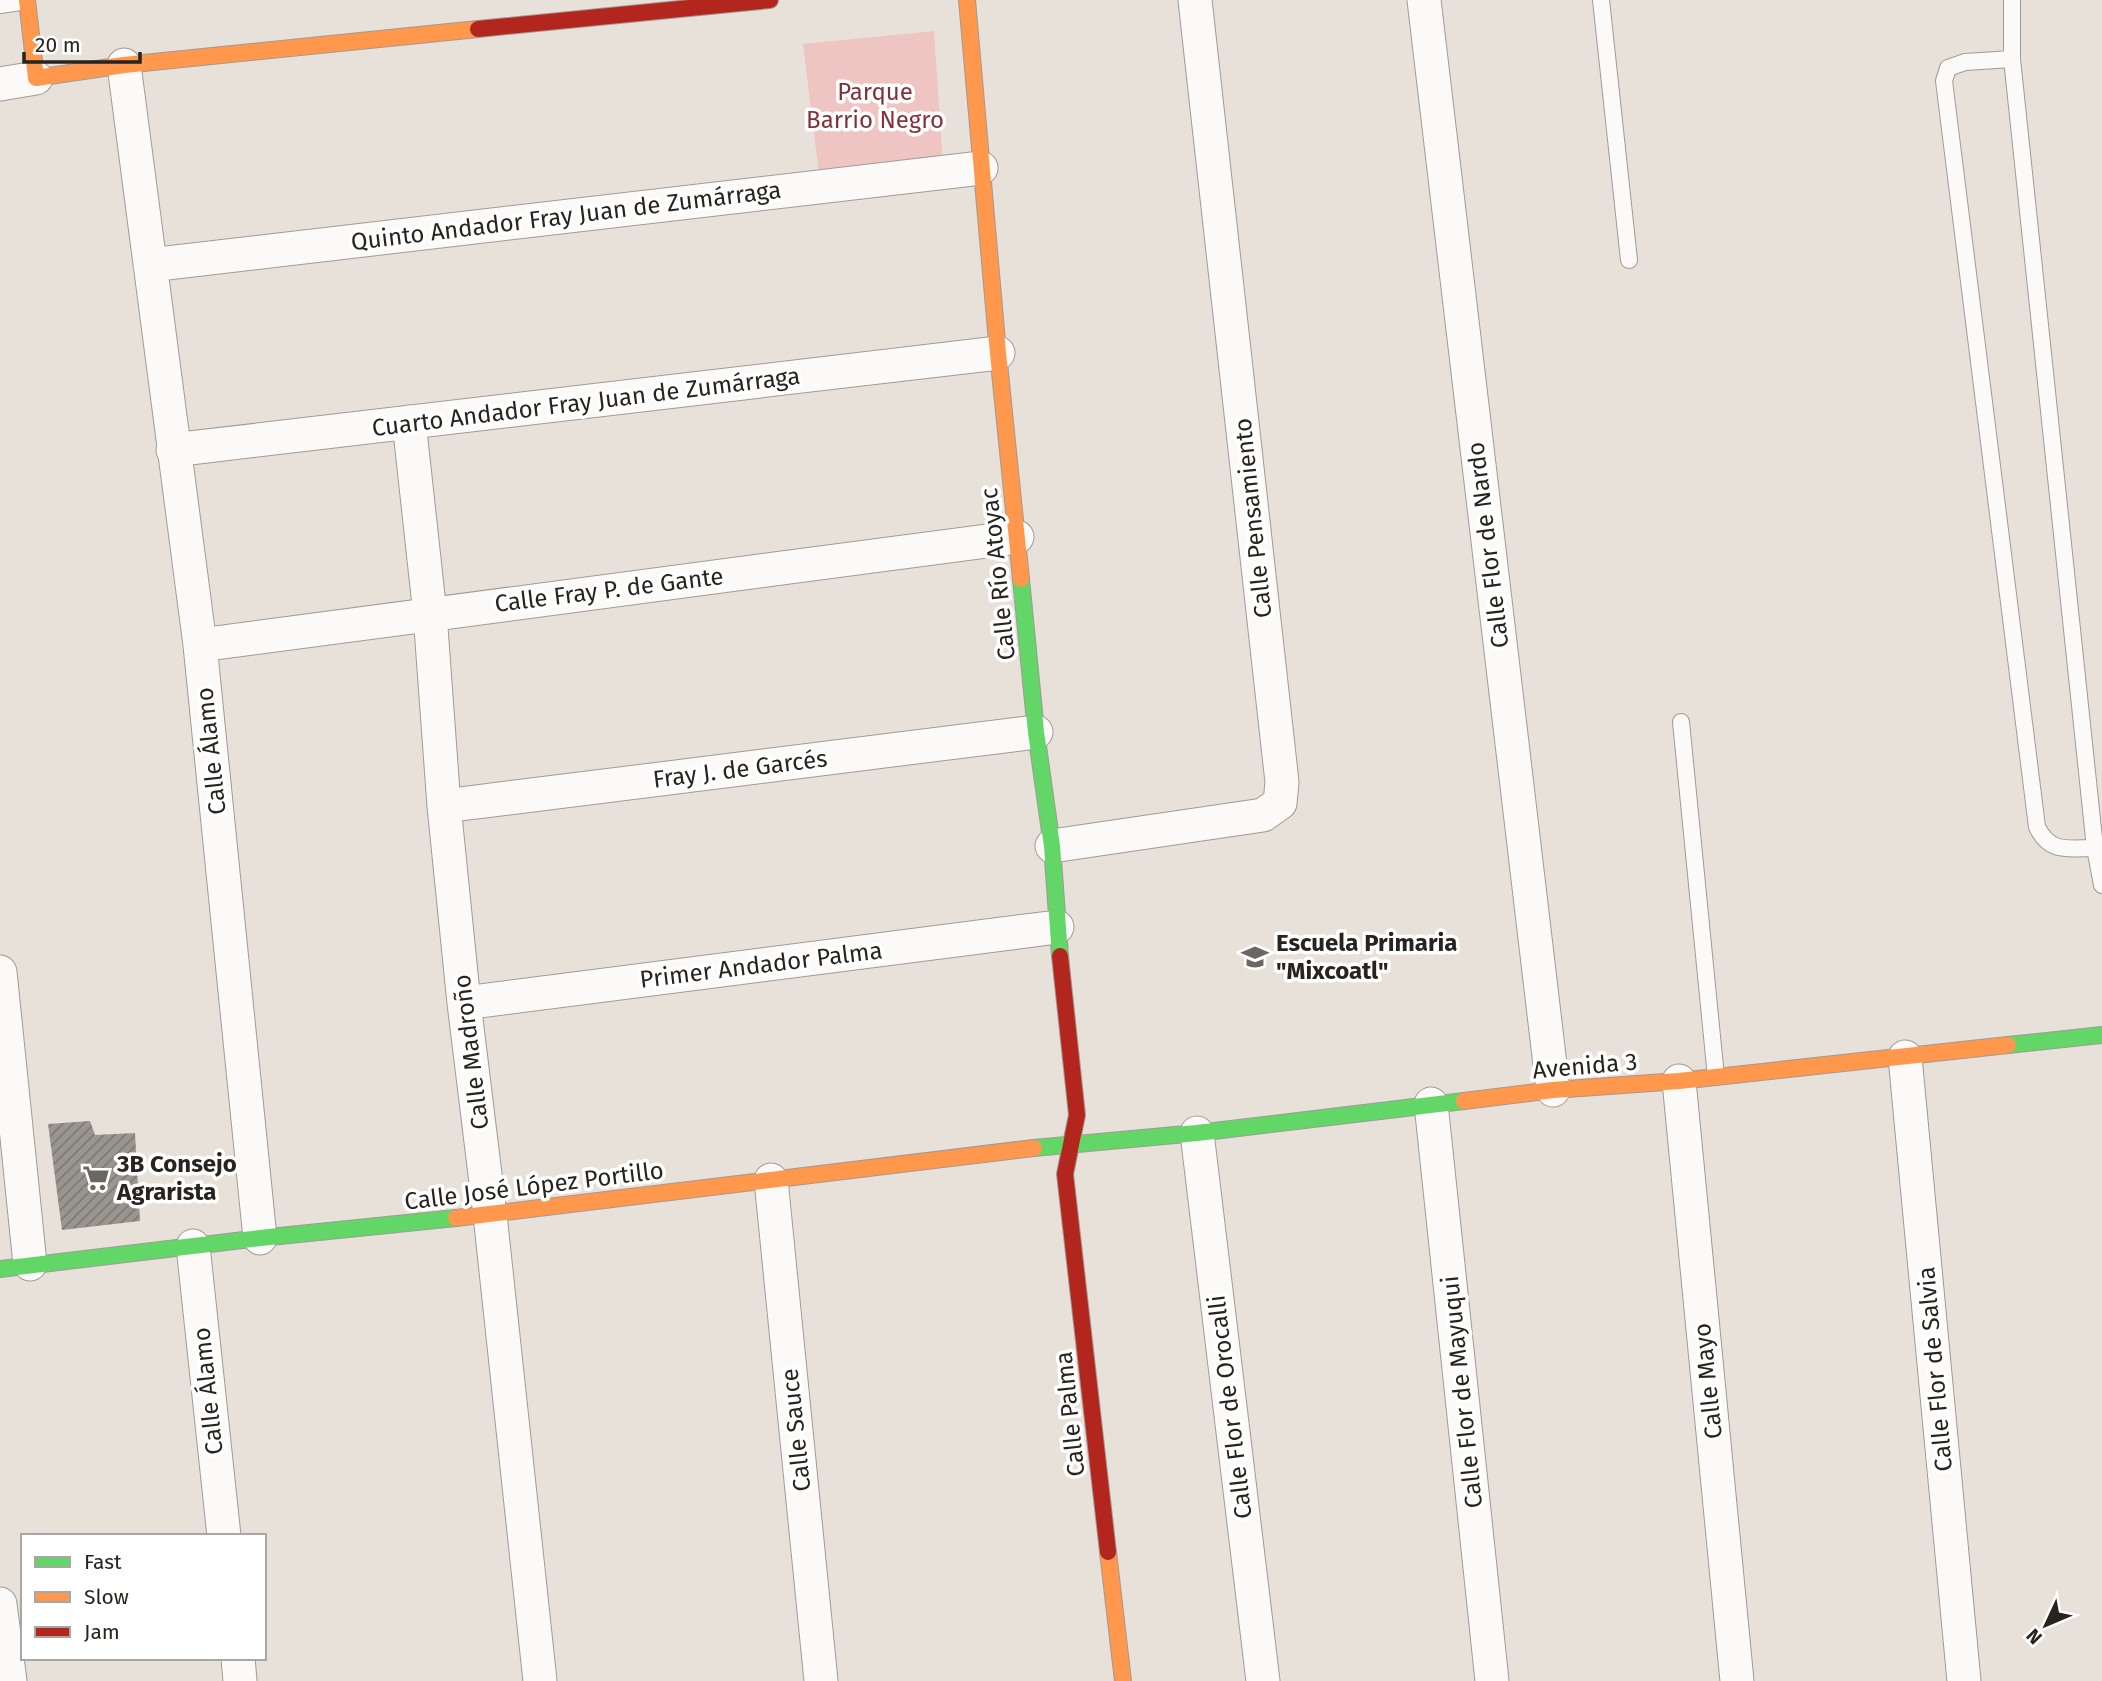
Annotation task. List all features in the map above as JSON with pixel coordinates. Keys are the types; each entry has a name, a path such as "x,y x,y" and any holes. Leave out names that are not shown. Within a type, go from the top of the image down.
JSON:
{"street":[{"path":"27,0 36,78"},
{"path":"0,84 124,65 770,0"},
{"name":"Calle Río Atoyac","path":"967,0 998,353 1036,732 1052,846 1057,927 1077,1115 1072,1143"},
{"name":"Calle Pensamiento","path":"1052,846 1263,815 1280,803 1281,769 1195,0"},
{"name":"Calle Flor de Nardo","path":"1424,0 1553,1090"},
{"name":"Calle Álamo","path":"124,65 200,645 260,1238"},
{"name":"Quinto Andador Fray Juan de Zumárraga","path":"150,265 981,168"},
{"name":"Cuarto Andador Fray Juan de Zumárraga","path":"173,450 998,353"},
{"name":"Calle Madroño","path":"409,422 430,614 444,806 464,1003 490,1215 540,1681"},
{"name":"Calle Fray P. de Gante","path":"200,645 1017,537"},
{"name":"Fray J. de Garcés","path":"444,806 1036,732"},
{"name":"Primer Andador Palma","path":"464,1003 1057,927"},
{"path":"0,972 15,1266"},
{"name":"Avenida 3","path":"1072,1143 1198,1133 1553,1090 1679,1081 2102,1035"},
{"name":"Calle Flor de Salvia","path":"1905,1056 1964,1681"},
{"name":"Calle Mayo","path":"1679,1081 1737,1681"},
{"name":"Calle Flor de Mayuqui","path":"1431,1104 1492,1681"},
{"name":"Calle Flor de Orocalli","path":"1198,1133 1263,1681"},
{"name":"Calle José López Portillo","path":"15,1266 490,1215 1072,1143"},
{"name":"Calle Palma","path":"1072,1143 1065,1174 1123,1681"},
{"name":"Calle Sauce","path":"771,1180 821,1681"},
{"name":"Calle Álamo","path":"192,1246 225,1534"},
{"path":"0,1604 10,1681"},
{"path":"238,1660 240,1681"}],"lane":[{"path":"0,5 27,0"},
{"path":"1601,0 1629,260"},
{"path":"2012,0 2012,59 2095,848 2102,885"},
{"path":"2012,59 1965,62 1948,68 1944,81 2037,827 2043,840 2057,848 2095,848"},
{"path":"1681,722 1716,1077"}],"green space":[{"name":"Parque Barrio Negro","path":"934,31 943,167 820,182 803,44"}],"building":[{"name":"3B Consejo Agrarista","path":"90,1121 95,1135 135,1133 140,1221 62,1230 48,1124"}],"traffic: fast":[{"path":"1021,579 1036,732 1052,846 1060,956"},
{"path":"2008,1045 2102,1035"},
{"path":"1034,1148 1197,1133 1464,1101"},
{"path":"0,1269 456,1218"}],"traffic: slow":[{"path":"27,0 36,78 124,65 478,29"},
{"path":"967,0 1021,579"},
{"path":"1464,1101 1553,1090 1679,1081 2008,1045"},
{"path":"456,1218 1034,1148"},
{"path":"1108,1552 1123,1681"}],"traffic: jam":[{"path":"478,29 770,0"},
{"path":"1060,956 1077,1115 1065,1174 1108,1552"}],"place":[{"name":"Escuela Primaria \"Mixcoatl\"","path":"1255,957"},
{"name":"3B Consejo Agrarista","path":"96,1178"}]}
